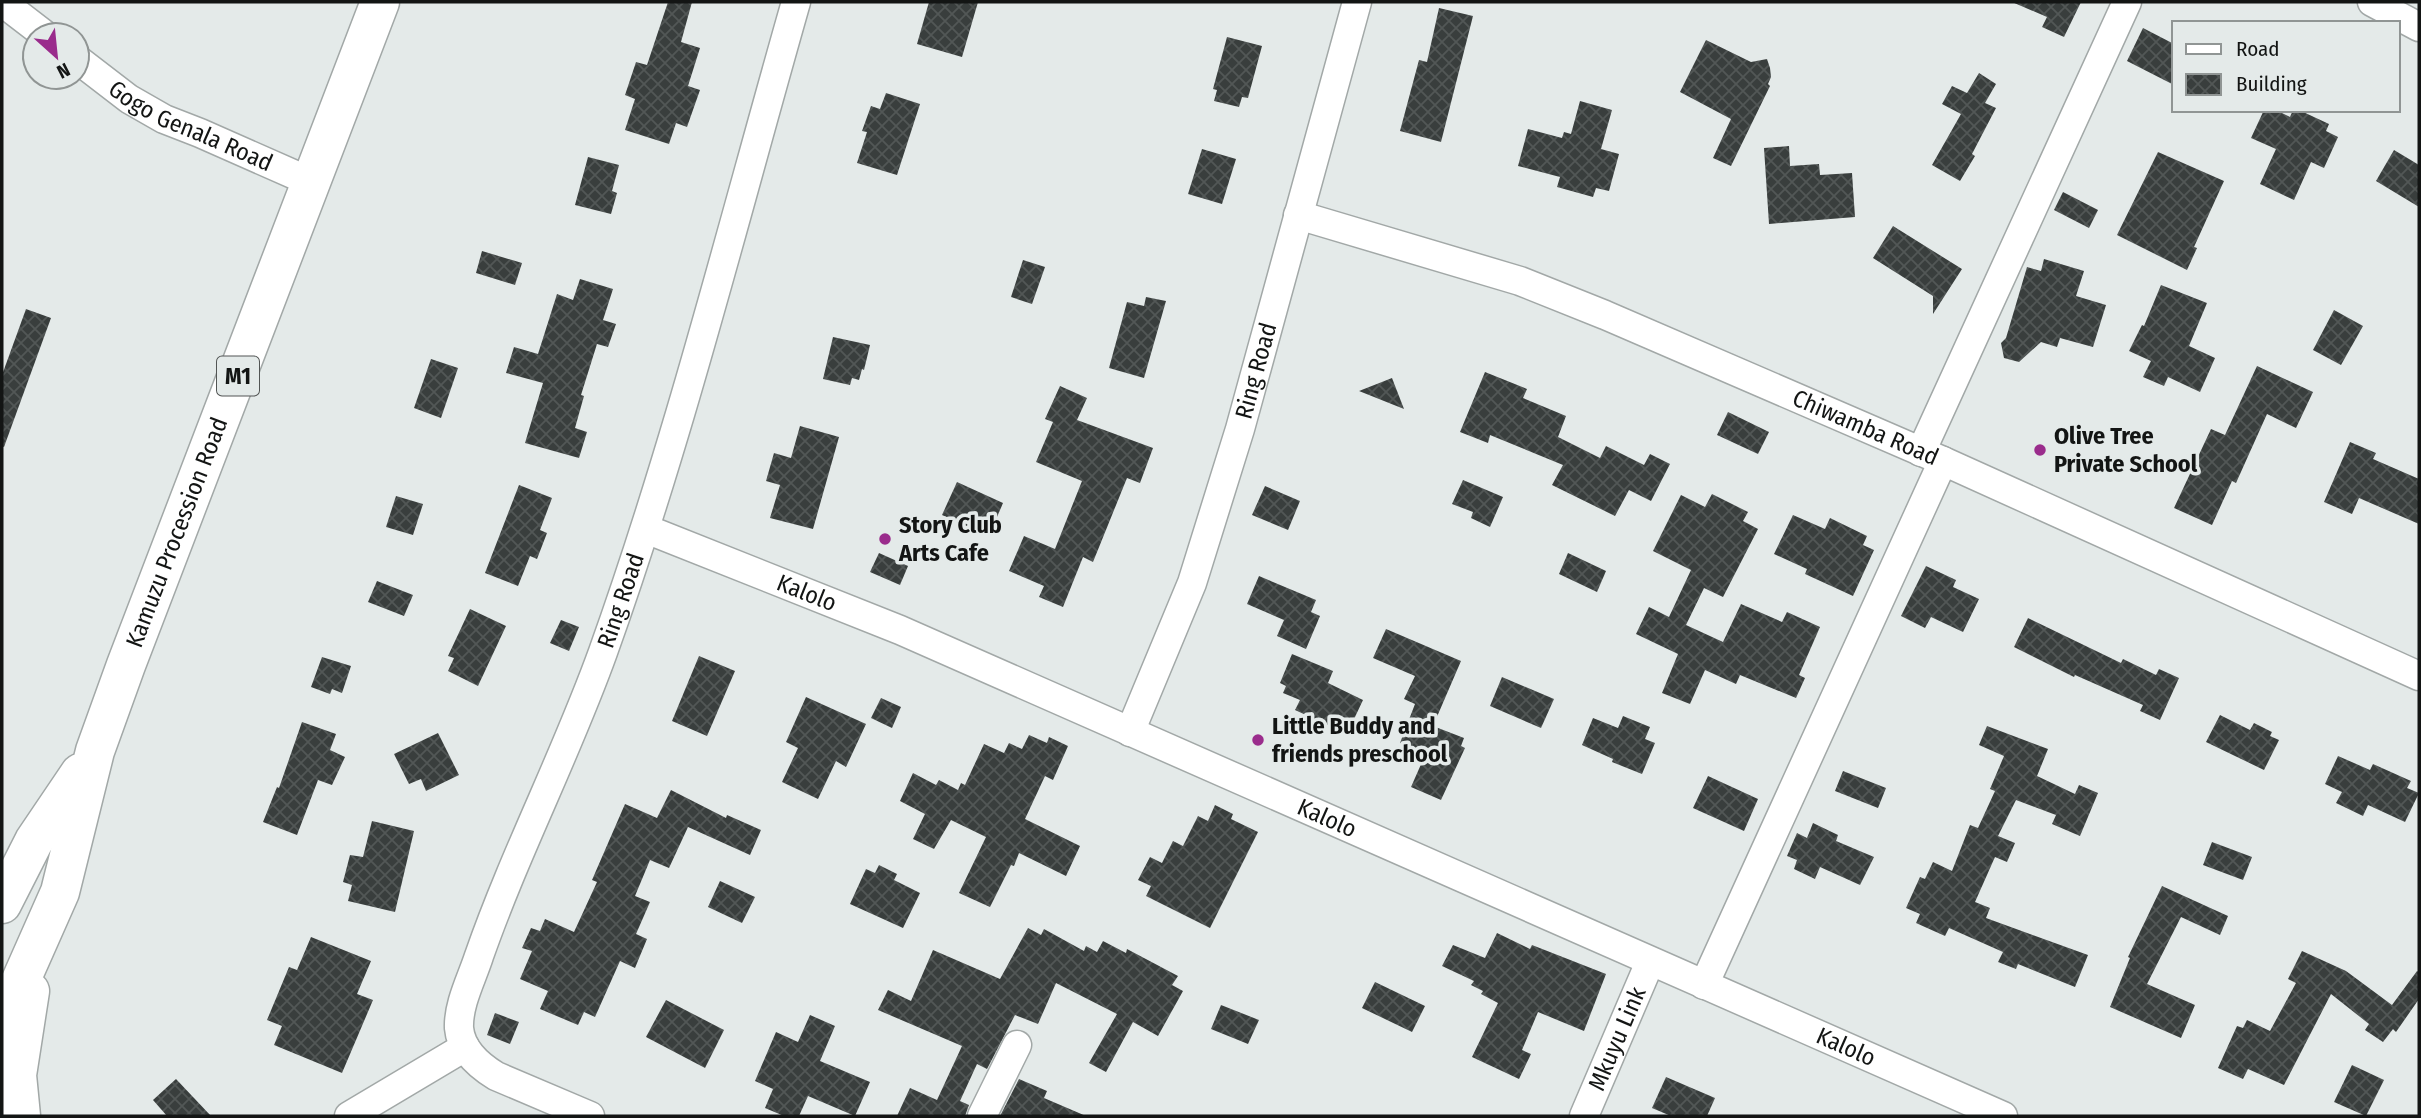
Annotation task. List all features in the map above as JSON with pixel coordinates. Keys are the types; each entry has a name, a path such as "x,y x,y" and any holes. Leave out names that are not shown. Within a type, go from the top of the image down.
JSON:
{"highway":[{"name":"Kamuzu Procession Road","path":"2,1023 60,892 95,751 380,2"},
{"name":"Kamuzu Procession Road","path":"2,904 34,841 95,751"},
{"path":"21,1116 17,1074 38,941"}],"street":[{"path":"2,2 27,21"},
{"name":"Ring Road","path":"465,1047 459,1030 460,1012 484,943 601,656 646,529 796,2"},
{"name":"Ring Road","path":"1130,732 1192,583 1240,429 1357,2"},
{"path":"1704,985 2127,2"},
{"path":"2372,2 2419,27"},
{"name":"Gogo Genala Road","path":"91,70 129,99 164,119 311,182"},
{"name":"Chiwamba Road","path":"1298,215 1520,281 1605,314 1932,456 2419,676"},
{"name":"Kalolo","path":"646,529 900,629 2003,1116"},
{"name":"Mkuyu Link","path":"1584,1116 1650,962"},
{"path":"982,1116 1017,1045"},
{"path":"349,1116 465,1047 482,1068 496,1076 590,1116"}],"building":[{"path":"668,2 692,2 681,42 700,48 688,86 700,90 687,127 676,123 669,144 625,130 635,99 625,95 636,62 647,65"},
{"path":"929,2 978,2 962,57 917,44"},
{"path":"2012,2 2081,2 2064,37 2042,27 2047,17"},
{"path":"1439,8 1473,16 1441,142 1400,131 1419,60 1427,62"},
{"path":"2143,28 2172,43 2172,84 2127,61"},
{"path":"1227,37 1262,46 1248,98 1242,97 1239,107 1214,101 1217,90 1213,89"},
{"path":"1706,40 1751,62 1767,59 1770,68 1770,86 1731,166 1713,158 1731,119 1680,92"},
{"path":"1979,73 1996,84 1985,103 1996,108 1972,154 1975,156 1960,181 1932,165 1961,114 1942,104 1952,86 1967,93"},
{"path":"886,93 920,104 897,175 857,163 867,132 862,131 871,106 880,109"},
{"path":"1580,101 1612,110 1601,149 1619,154 1609,191 1596,188 1593,197 1557,187 1560,177 1518,166 1528,129 1562,138 1564,132 1571,134"},
{"path":"2263,112 2280,112 2290,117 2292,112 2303,112 2329,124 2326,131 2338,137 2324,168 2311,162 2294,200 2260,184 2276,149 2251,138"},
{"path":"1789,146 1790,166 1819,164 1820,175 1852,173 1855,217 1769,224 1764,148"},
{"path":"1202,149 1236,159 1222,204 1188,194"},
{"path":"2394,150 2419,165 2419,207 2376,181"},
{"path":"2158,152 2224,181 2194,247 2197,248 2187,270 2117,235"},
{"path":"588,157 619,165 612,191 617,193 611,214 575,205"},
{"path":"2063,192 2098,210 2089,228 2054,210"},
{"path":"1893,226 1962,269 1933,314 1933,296 1873,258"},
{"path":"482,251 522,263 515,285 476,273"},
{"path":"2044,259 2084,271 2076,296 2106,305 2093,347 2060,338 2057,347 2041,342 2019,362 2004,358 2001,343 2006,338 2027,267 2041,271"},
{"path":"1023,260 1045,267 1032,304 1011,297"},
{"path":"580,279 613,289 603,320 616,324 608,347 597,344 581,395 584,396 575,428 587,432 579,458 525,443 543,383 506,373 514,347 538,354 557,294 573,300"},
{"path":"2161,285 2207,303 2189,346 2215,358 2200,392 2168,377 2164,386 2143,377 2151,361 2129,351 2142,325 2144,326"},
{"path":"1146,297 1166,301 1144,378 1109,368 1127,302 1144,306"},
{"path":"26,309 51,318 4,447 2,375"},
{"path":"2334,310 2363,326 2341,365 2313,350"},
{"path":"833,337 870,345 859,380 852,378 850,385 823,379"},
{"path":"431,359 458,368 441,418 414,408"},
{"path":"2257,366 2313,392 2296,428 2267,414 2236,483 2232,481 2212,525 2174,508 2211,429 2225,435"},
{"path":"1485,372 1527,389 1523,398 1566,416 1558,437 1600,458 1606,446 1644,465 1650,454 1670,464 1651,501 1629,490 1615,516 1552,485 1563,465 1490,435 1488,443 1460,432"},
{"path":"1392,378 1404,409 1359,391"},
{"path":"1060,386 1087,398 1077,420 1153,448 1140,483 1127,478 1093,562 1083,557 1063,607 1039,597 1044,586 1009,571 1024,536 1055,549 1082,481 1036,462 1053,422 1045,419"},
{"path":"1728,412 1769,432 1758,454 1717,435"},
{"path":"800,426 839,437 813,529 770,518 780,485 766,481 774,453 791,458"},
{"path":"2350,442 2376,453 2373,459 2419,479 2419,524 2359,498 2352,514 2324,502"},
{"path":"1463,480 1503,497 1490,527 1471,518 1473,512 1452,504"},
{"path":"957,482 1003,503 989,536 942,515"},
{"path":"519,485 552,498 540,530 547,533 537,559 530,556 518,586 485,573"},
{"path":"1265,486 1300,501 1288,530 1252,515"},
{"path":"1712,494 1748,512 1743,521 1758,529 1723,597 1704,588 1686,625 1723,642 1741,604 1782,622 1787,612 1820,627 1799,675 1805,678 1796,698 1740,675 1736,684 1705,670 1690,704 1662,693 1678,654 1636,634 1649,607 1669,617 1691,570 1653,551 1681,495 1705,507"},
{"path":"396,496 423,504 413,535 386,527"},
{"path":"1793,515 1825,529 1830,518 1867,536 1863,545 1874,550 1853,596 1805,574 1807,569 1774,554"},
{"path":"879,553 908,566 900,585 870,572"},
{"path":"1568,553 1606,571 1597,592 1559,574"},
{"path":"1926,566 1956,580 1953,587 1979,599 1963,632 1931,617 1925,628 1901,616"},
{"path":"1259,576 1316,600 1311,612 1320,616 1306,649 1277,636 1284,620 1247,604"},
{"path":"377,581 413,595 404,616 368,602"},
{"path":"470,609 506,626 478,686 448,671 454,658 448,656"},
{"path":"2028,618 2121,663 2123,659 2156,675 2159,669 2179,678 2160,720 2140,711 2143,705 2075,675 2074,677 2014,647"},
{"path":"561,620 579,627 569,651 550,643"},
{"path":"1386,629 1461,661 1433,726 1464,738 1461,746 1465,748 1441,800 1411,787 1426,753 1400,743 1415,704 1404,699 1415,676 1373,658"},
{"path":"1292,654 1333,671 1328,683 1363,700 1347,734 1295,710 1300,700 1283,693 1286,686 1280,683"},
{"path":"699,656 735,671 707,736 672,721"},
{"path":"322,657 351,666 342,693 332,689 330,694 311,687"},
{"path":"1502,677 1554,699 1541,728 1490,706"},
{"path":"806,697 866,724 846,767 836,761 818,799 782,782 798,748 786,742"},
{"path":"881,698 901,707 892,728 871,718"},
{"path":"2220,715 2250,730 2254,723 2272,732 2270,736 2279,740 2264,770 2206,742"},
{"path":"1623,716 1650,727 1645,739 1655,743 1642,774 1612,762 1613,759 1582,745 1593,718 1618,728"},
{"path":"302,722 336,734 330,750 345,757 332,785 318,780 297,835 263,822 277,787 279,788"},
{"path":"1987,726 2048,749 2037,776 2075,794 2079,785 2098,793 2080,836 2052,824 2056,815 2016,800 1998,836 2015,843 2007,862 1995,857 1975,902 1990,908 1986,918 2088,955 2075,987 2018,964 2016,969 1998,962 2003,952 1949,928 1945,936 1916,923 1920,914 1906,908 1920,877 1925,879 1933,862 1952,871 1970,825 1978,828 1995,791 1990,789 2004,756 1979,745"},
{"path":"438,733 459,775 426,791 421,779 409,784 394,754"},
{"path":"1029,735 1047,743 1049,737 1068,746 1053,780 1045,776 1025,819 1080,846 1066,876 1019,853 990,907 959,893 986,837 951,820 934,849 913,839 925,814 900,801 913,773 936,785 939,780 958,790 961,783 965,785 984,744 1004,753 1009,743 1022,749"},
{"path":"2338,756 2370,770 2373,764 2411,781 2407,788 2419,793 2405,822 2368,805 2363,816 2336,803 2342,792 2325,784"},
{"path":"1843,771 1886,788 1878,808 1835,791"},
{"path":"1708,776 1758,799 1744,831 1693,808"},
{"path":"671,790 726,818 727,815 761,830 750,855 688,827 669,868 650,860 635,896 650,902 636,934 647,939 635,968 620,961 595,1017 584,1012 578,1025 540,1009 548,991 520,979 532,951 522,948 531,928 540,931 545,919 574,932 597,882 592,880 625,804 657,818"},
{"path":"1215,805 1233,814 1231,819 1258,832 1210,928 1146,896 1151,886 1138,880 1150,857 1162,863 1173,841 1183,846 1198,816 1208,821"},
{"path":"372,821 414,831 395,912 348,901 352,885 343,882 350,855 363,857"},
{"path":"1813,823 1838,835 1836,841 1874,857 1860,885 1820,867 1815,879 1794,869 1797,860 1787,856 1797,833 1807,838"},
{"path":"2212,842 2252,857 2243,880 2203,865"},
{"path":"879,865 897,874 894,880 920,893 903,928 850,904 866,869 875,873"},
{"path":"720,881 755,897 742,923 708,907"},
{"path":"2162,886 2228,916 2220,935 2181,917 2147,984 2195,1005 2181,1038 2110,1007 2130,958 2128,957"},
{"path":"1028,928 1041,935 1044,929 1084,951 1086,946 1097,952 1103,941 1126,953 1127,949 1178,976 1172,985 1183,991 1158,1036 1133,1022 1106,1072 1089,1063 1117,1014 1056,983 1038,1024 1015,1015 987,1069 977,1064 960,1101 969,1105 965,1116 897,1116 910,1088 937,1100 962,1046 878,1010 888,990 911,1001 933,950 1000,979"},
{"path":"1497,933 1530,949 1532,945 1606,974 1584,1031 1538,1012 1522,1050 1531,1054 1519,1079 1472,1057 1498,1003 1471,985 1474,981 1442,966 1453,945 1485,958"},
{"path":"311,937 371,961 357,994 373,1000 342,1073 274,1045 282,1026 267,1020 289,967 297,970"},
{"path":"2302,951 2346,971 2392,1005 2417,971 2419,999 2396,1032 2393,1029 2383,1042 2365,1030 2369,1024 2331,994 2284,1085 2248,1069 2243,1079 2218,1068 2237,1026 2243,1028 2247,1020 2270,1031 2296,983 2288,979"},
{"path":"1375,982 1425,1006 1412,1032 1362,1008"},
{"path":"666,1000 724,1030 705,1068 646,1037"},
{"path":"1221,1005 1259,1020 1248,1044 1211,1029"},
{"path":"495,1013 519,1022 510,1044 487,1035"},
{"path":"810,1015 835,1026 820,1061 870,1082 855,1116 808,1096 799,1116 784,1116 765,1108 773,1089 755,1081 776,1032 798,1042"},
{"path":"2352,1065 2384,1080 2366,1116 2334,1102"},
{"path":"1666,1077 1715,1098 1707,1116 1671,1116 1652,1108"},
{"path":"176,1079 211,1116 167,1116 153,1100"},
{"path":"1019,1079 1047,1091 1044,1098 1086,1116 1000,1116"}],"place":[{"name":"Olive Tree Private School","path":"2040,450"},
{"name":"Story Club Arts Cafe","path":"885,539"},
{"name":"Little Buddy and friends preschool","path":"1258,740"}]}
